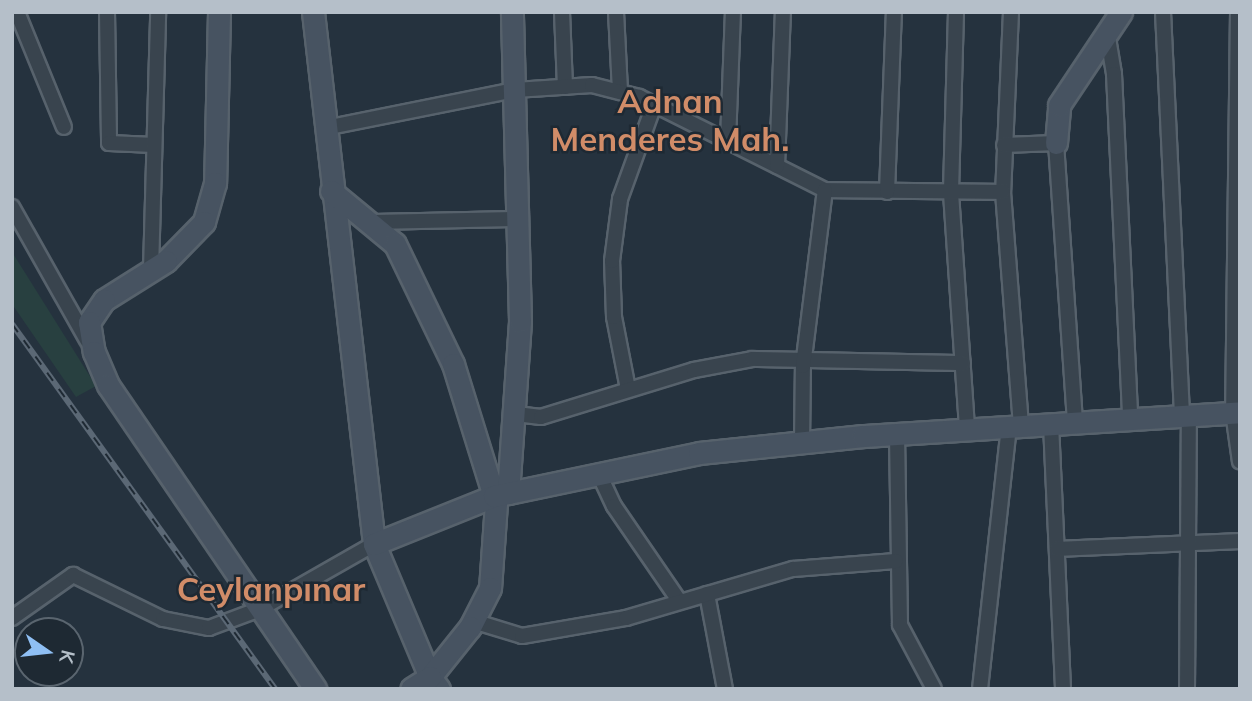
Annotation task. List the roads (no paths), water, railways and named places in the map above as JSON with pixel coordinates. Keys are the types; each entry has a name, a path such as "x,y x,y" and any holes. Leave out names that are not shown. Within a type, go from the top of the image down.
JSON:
{"street":[{"path":"17,12 64,127"},
{"path":"107,12 109,143 154,145"},
{"path":"151,270 158,12"},
{"path":"94,352 89,322 104,300 151,270 204,222 215,183 219,12"},
{"path":"313,12 331,191 374,544 434,683"},
{"path":"411,689 434,683 473,621 490,588 501,495 516,414 518,219 512,12"},
{"path":"562,12 565,87"},
{"path":"617,12 620,92"},
{"path":"728,141 733,12"},
{"path":"778,166 783,12"},
{"path":"887,192 894,12"},
{"path":"956,12 951,193 967,430"},
{"path":"980,689 1015,426 1003,192 1012,12"},
{"path":"1075,422 1056,143 1059,106 1121,12"},
{"path":"1163,12 1191,545 1187,689"},
{"path":"1238,12 1237,412 1240,462"},
{"path":"1107,32 1114,74 1129,419"},
{"path":"325,128 515,90 592,85 654,105 825,190 1003,192"},
{"path":"628,389 614,317 612,261 620,199 654,105"},
{"path":"1004,145 1056,143"},
{"path":"802,443 804,359 825,190"},
{"path":"331,191 395,244 453,364 501,495"},
{"path":"12,207 94,352 108,385 315,689"},
{"path":"369,222 518,219"},
{"path":"516,414 541,417 628,389 752,359 962,363"},
{"path":"12,618 74,575 184,626 209,628 260,609 374,544 501,495 699,453 897,434 1237,412"},
{"path":"1051,424 1063,689"},
{"path":"897,434 896,561 900,625 934,689"},
{"path":"599,474 614,506 680,602"},
{"path":"1057,549 1240,541"},
{"path":"473,621 522,636 626,618 793,569 896,561"},
{"path":"707,594 725,689"}],"railway":[{"path":"12,324 275,689"}],"district":[{"name":"Adnan Menderes Mah.","path":"670,120"},
{"name":"Ceylanpınar","path":"271,589"}]}
